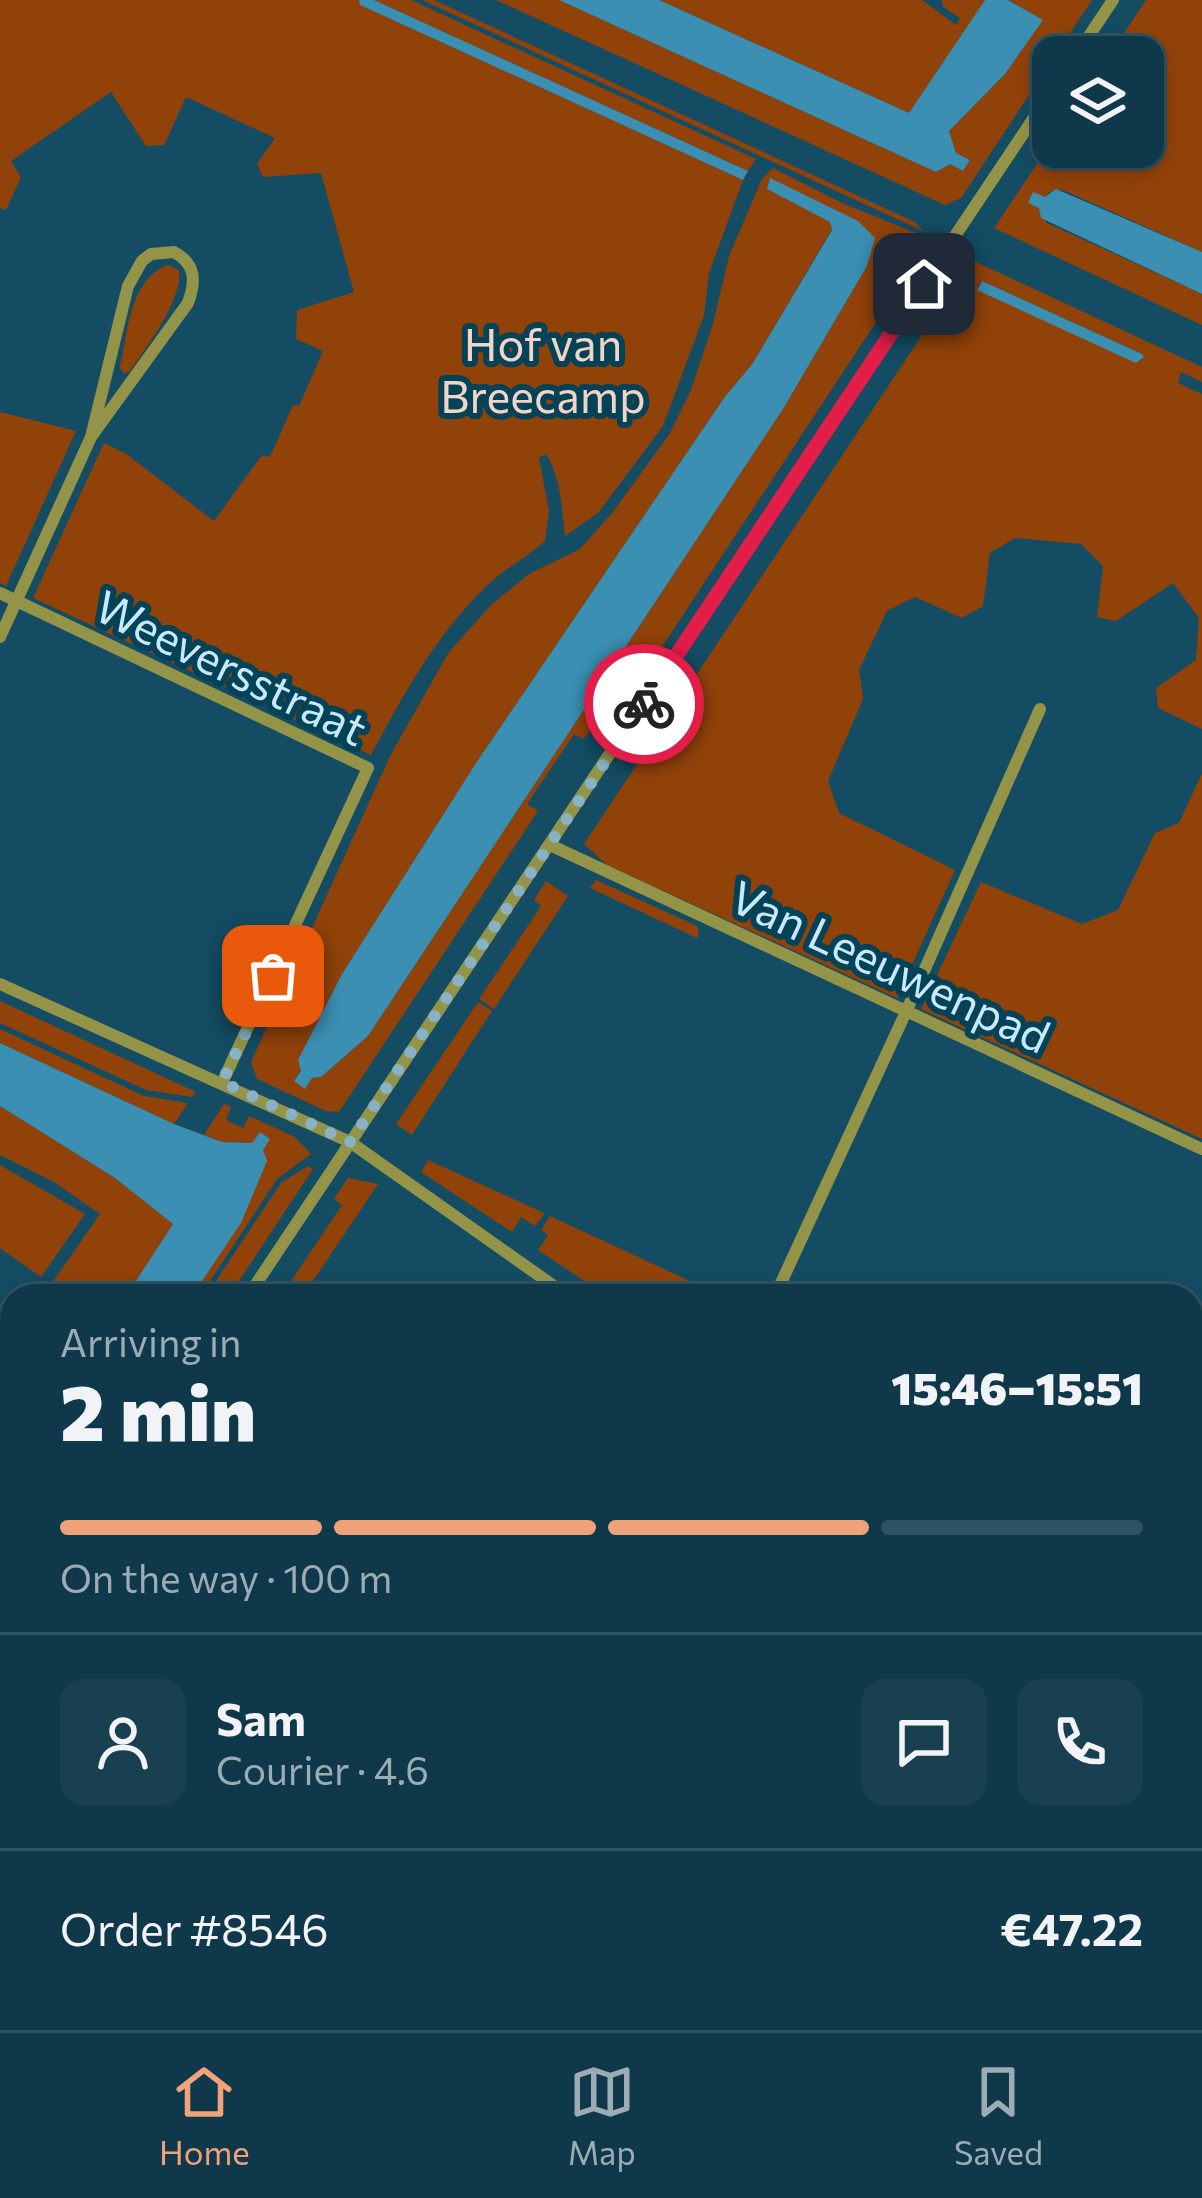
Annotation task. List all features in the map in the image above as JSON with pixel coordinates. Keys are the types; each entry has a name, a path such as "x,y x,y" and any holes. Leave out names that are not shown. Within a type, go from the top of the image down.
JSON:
{"street":[{"path":"1089,36 1112,0"},
{"path":"256,1284 1032,120"},
{"path":"0,637 91,437 128,286 151,254 174,252 190,266 194,277 188,303 91,437"},
{"name":"Weeversstraat","path":"0,593 368,768 222,1082"},
{"path":"781,1284 1040,709"},
{"name":"Van Leeuwenpad","path":"550,845 1202,1149"},
{"path":"0,984 350,1142 551,1284"}],"green space":[{"name":"Hof van Breecamp","path":"0,0 359,0 360,5 743,180 709,273 704,315 663,426 598,513 565,536 555,473 546,454 539,458 549,511 545,541 493,580 456,619 410,685 371,755 33,598 104,443 125,453 214,521 262,455 270,457 323,351 296,339 297,310 354,292 321,173 263,177 257,164 275,138 186,97 164,145 146,146 111,92 11,161 21,177 6,210 0,208"},
{"path":"374,0 411,0 756,159 748,171"},
{"path":"422,0 434,0 915,222 923,231"},
{"path":"496,0 559,0 936,172 950,164 963,171 970,160 956,153 949,131 1005,74 1042,20 1009,0 1092,0 1068,36 1032,36 1032,91 961,198 945,205"},
{"path":"659,0 922,0 956,25 960,18 943,7 942,0 985,0 909,113"},
{"path":"1146,0 1202,0 1202,252 1063,190 1049,192 1040,208 1047,223 1202,294 1202,325 994,228 1034,168 1164,168 1164,36 1122,36"},
{"path":"773,168 923,236 925,248 644,674 583,739 574,734 527,804 538,811 339,1112 326,1111 257,1079 251,1062 391,754 449,652 491,605 529,574 580,549 670,433 691,390 729,256 762,179","holes":["770,179 874,238 867,266 783,409 368,1036 321,1077 294,1081 301,1070 298,1060 342,974 476,763 724,398 753,363 832,229 831,222 767,189"]},
{"path":"972,260 1202,367 1202,382 1181,372 1178,383 1202,394 1202,729 1158,708 1156,688 1196,660 1199,618 1173,583 1116,621 1097,617 1103,566 1081,544 1015,538 990,553 983,606 962,618 915,597 887,611 859,670 863,699 828,781 839,813 955,870 897,998 607,865 584,844","holes":["982,281 1142,354 1140,361 977,287"]},
{"path":"168,265 179,270 176,294 154,336 124,373 120,368 138,295 155,272"},
{"path":"0,412 76,431 6,586 0,583"},
{"path":"1202,773 1202,1139 921,1009 981,882 1082,924 1118,910 1155,833 1179,823"},
{"path":"596,880 697,926 697,938 590,888"},
{"path":"546,881 568,896 494,1009 479,999 541,906 534,900"},
{"path":"0,1001 196,1092 192,1097 146,1090 0,1023"},
{"path":"478,1002 492,1011 412,1135 396,1124"},
{"path":"0,1029 144,1096 188,1103 174,1124 0,1043"},
{"path":"224,1104 231,1107 226,1120 243,1128 249,1116 295,1137 311,1154 277,1179 208,1284 200,1284 240,1219 260,1154 259,1133 252,1143 222,1142 204,1135"},
{"path":"0,1106 115,1178 173,1224 134,1284 51,1284 100,1214 54,1182 0,1155"},
{"path":"428,1160 544,1214 535,1226 521,1217 512,1232 421,1172"},
{"path":"0,1165 85,1214 41,1277 0,1248"},
{"path":"308,1166 313,1169 237,1284 214,1284 281,1183"},
{"path":"348,1178 378,1184 311,1284 289,1284 342,1205 334,1199"},
{"path":"550,1216 696,1284 589,1284 538,1250 548,1235 541,1230"}],"water":[{"path":"359,0 374,0 748,171 743,180 360,5"},
{"path":"559,0 659,0 909,113 985,0 1008,0 1043,20 1005,74 949,131 956,153 970,160 963,171 950,164 936,172"},
{"path":"770,178 858,221 875,238 867,266 783,409 368,1036 321,1077 312,1078 305,1089 294,1081 301,1071 298,1060 342,974 476,763 724,398 753,363 832,230 830,222 767,189"},
{"path":"1056,189 1202,252 1202,294 1041,218 1039,208 1028,203 1033,192 1045,197"},
{"path":"982,281 1144,357 1136,363 977,290"},
{"path":"0,1043 222,1142 252,1143 260,1132 270,1139 263,1150 267,1161 241,1223 200,1284 134,1284 173,1224 115,1178 0,1106"}],"way so far":[{"path":"273,976 222,1082 350,1142 644,704"}],"route":[{"path":"644,704 924,284"}]}
